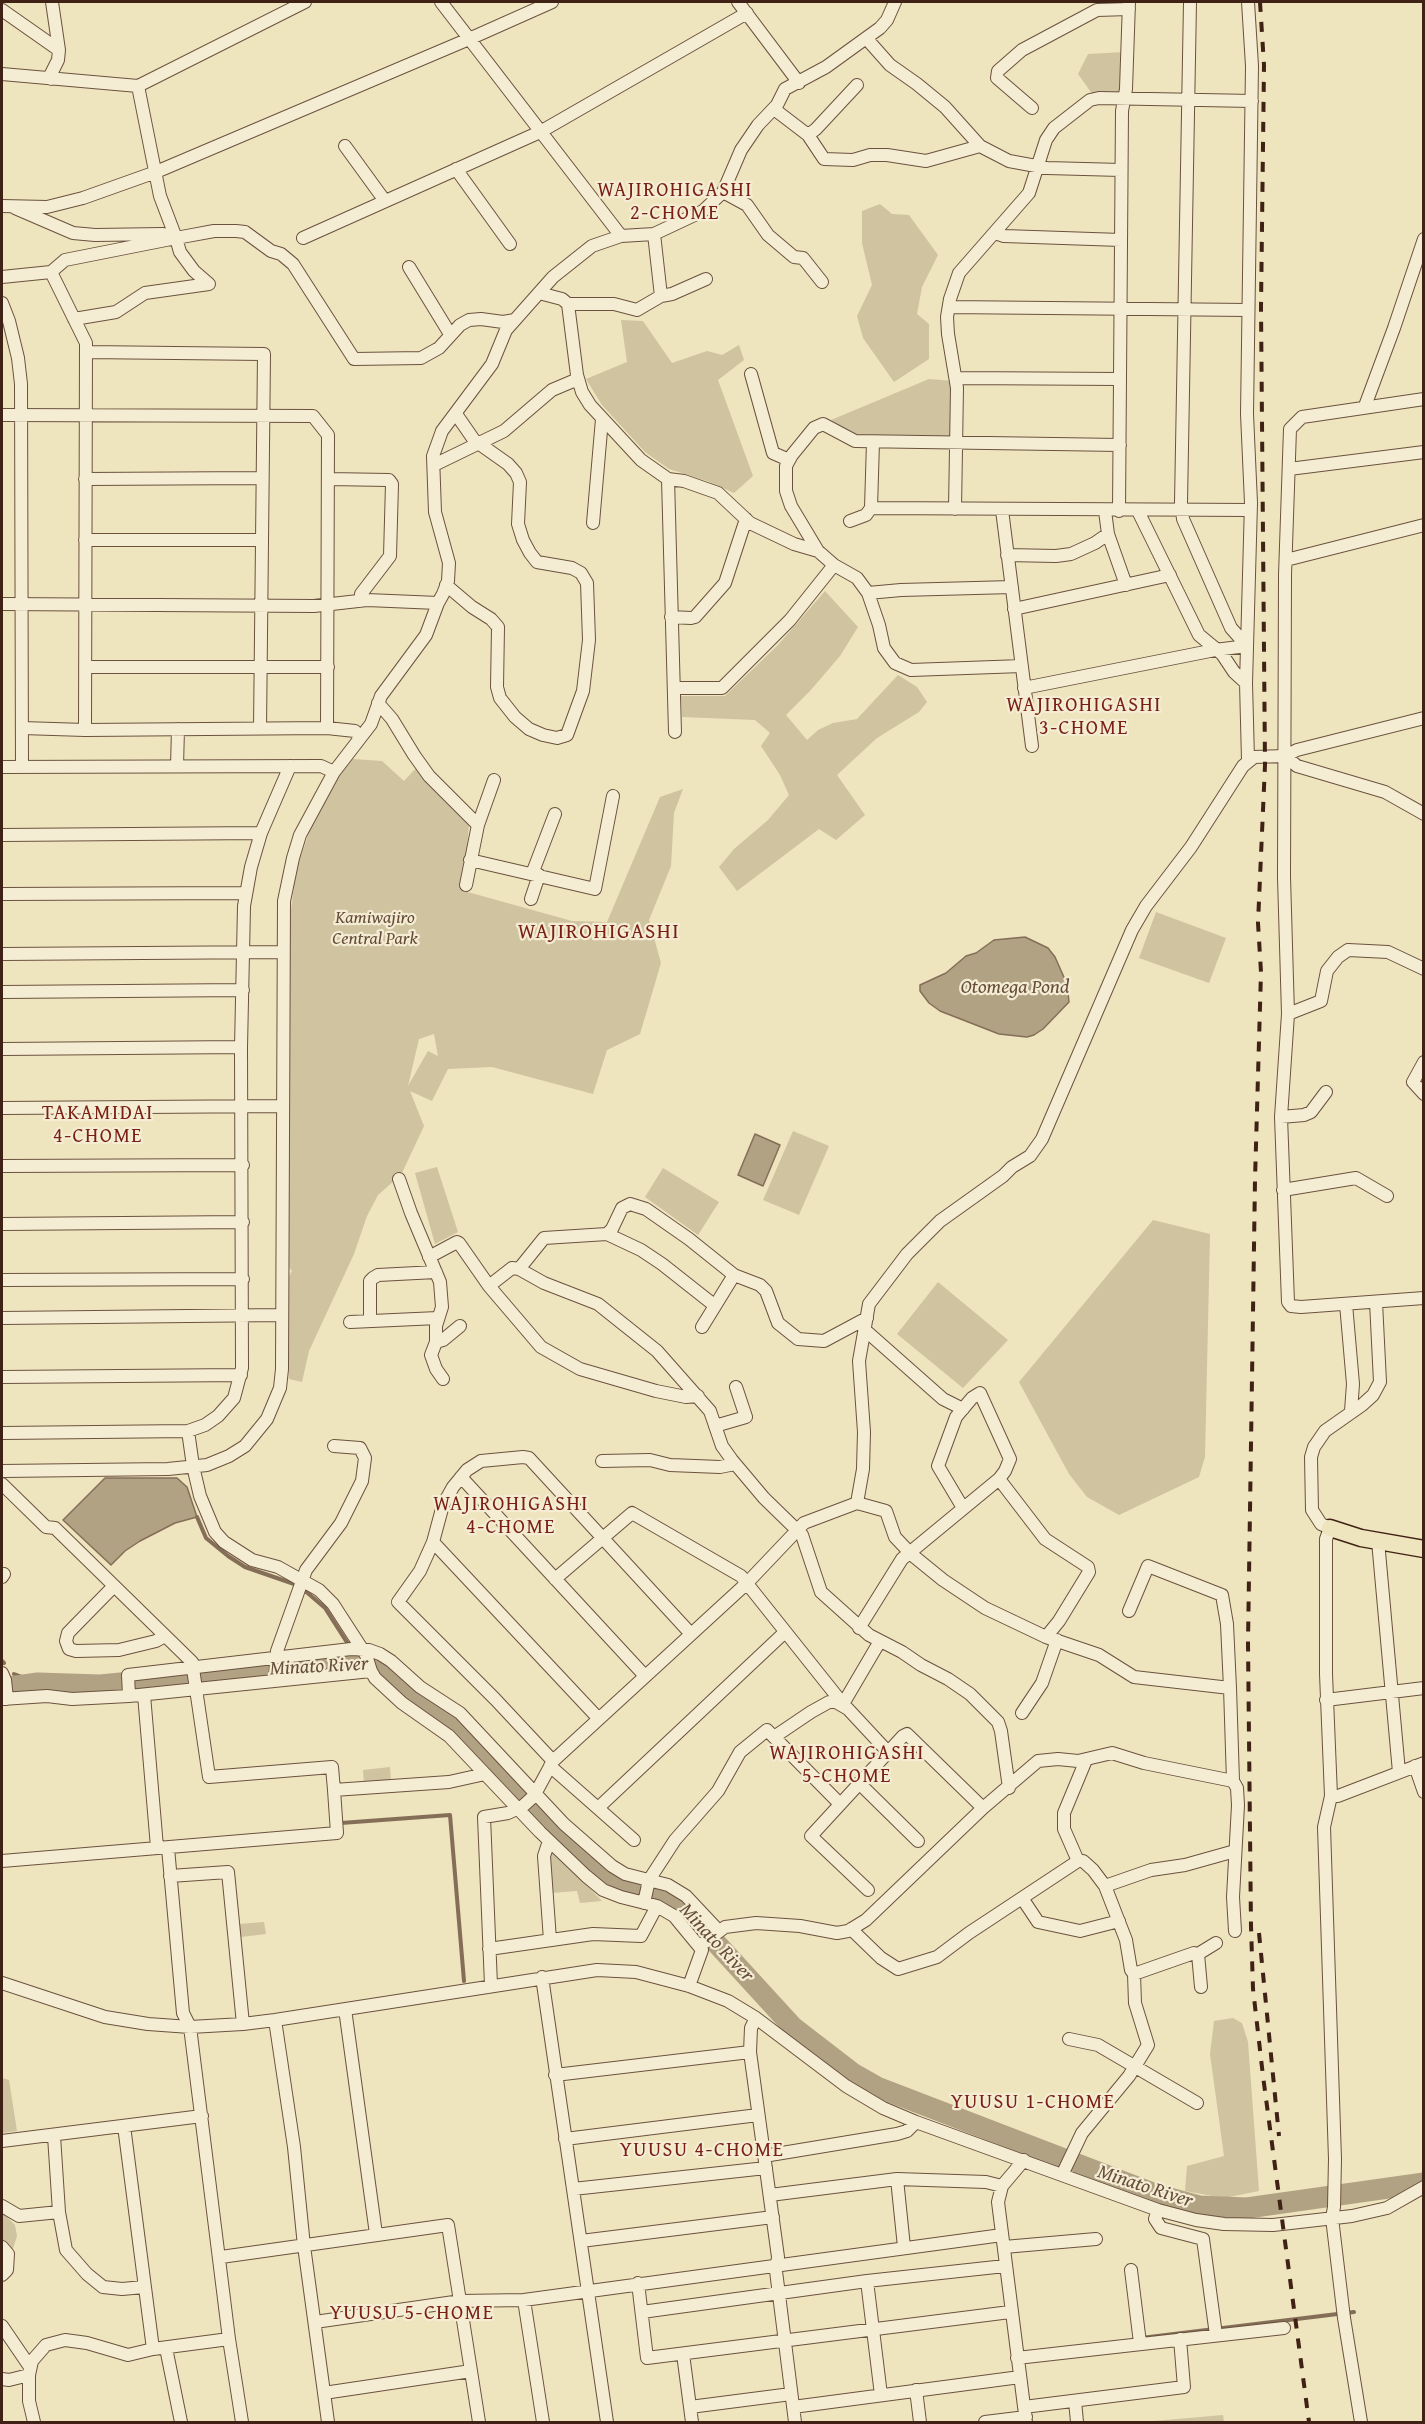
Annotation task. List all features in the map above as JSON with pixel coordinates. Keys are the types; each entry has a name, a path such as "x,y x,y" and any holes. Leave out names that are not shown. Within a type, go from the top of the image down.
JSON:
{"main road":[{"path":"1330,1527 1378,1541 1424,1549"}],"street":[{"path":"51,79 58,60 52,2"},
{"path":"2,74 138,86 279,7 305,2"},
{"path":"441,2 621,236"},
{"path":"4,204 47,207 83,198 156,172 552,2"},
{"path":"738,2 799,83"},
{"path":"2,1471 168,1469 193,1466 218,1461 237,1451 256,1434 267,1419 280,1388 284,901 300,835 334,772 371,724 381,696 426,635 446,585 449,563 435,512 435,448 442,431 492,364 506,330 553,277 592,246 621,236 654,234 703,211 723,192 741,150 758,125 774,109 784,89 826,67 866,38 887,20 895,2"},
{"path":"1190,2 1182,511 1183,519 1231,628 1247,646"},
{"path":"1248,2 1252,101 1247,414 1250,510 1246,683 1248,760"},
{"path":"1032,108 997,78 998,71 1022,50 1097,10 1129,5 1121,170 1119,511"},
{"path":"2,10 58,50"},
{"path":"303,238 540,132 747,13"},
{"path":"866,38 890,65 945,107 980,146 1009,161 1038,166 1121,170"},
{"path":"808,135 857,85"},
{"path":"74,319 116,312 145,293 209,284 194,271 180,252 160,196 138,86"},
{"path":"955,509 956,378 948,334 949,307 954,285 959,273 1029,193 1046,140 1054,128 1090,100 1099,98 1252,101"},
{"path":"774,109 808,135 824,159 853,160 870,155 887,155 926,161 980,146"},
{"path":"345,146 385,201"},
{"path":"456,169 510,244"},
{"path":"723,192 747,205 768,235 794,257 803,258 822,282"},
{"path":"4,204 73,233 163,234 176,238"},
{"path":"2,277 51,272 65,260 176,238 214,231 236,231 244,232 281,254 304,279 354,358 421,358 439,348 450,334 470,320 503,322 515,320"},
{"path":"995,233 1004,236 1121,240"},
{"path":"654,234 661,296"},
{"path":"1365,406 1424,238"},
{"path":"409,267 450,334"},
{"path":"51,272 86,344 85,730"},
{"path":"539,293 562,299 568,304 614,304 637,310 661,296 672,294 706,279"},
{"path":"2,303 18,358 21,384 22,767"},
{"path":"568,304 578,379 590,405 640,460 668,479 684,481 718,493 750,523 794,544 818,551"},
{"path":"949,307 1248,310"},
{"path":"86,352 264,354 260,728"},
{"path":"751,374 773,453 789,460"},
{"path":"956,378 1120,379"},
{"path":"434,465 514,425 552,390 578,379"},
{"path":"1424,399 1302,417 1290,429 1286,560 1284,877 1288,1014 1281,1117 1288,1302 1291,1306 1424,1298"},
{"path":"446,585 465,602 491,619 498,627 497,687 500,698 515,717 529,729 543,735 557,738 567,735 583,691 589,640 587,583 581,573 572,568 537,562 530,553 518,524 520,482 516,472 479,444 456,414"},
{"path":"2,415 313,416 328,435 327,728"},
{"path":"593,523 602,419"},
{"path":"1022,666 911,670 895,663 884,648 868,593 857,578 834,565 818,551 791,506 786,491 786,466 814,428 823,424 855,441 1120,445"},
{"path":"850,520 866,515 871,508 873,442"},
{"path":"1289,470 1424,452"},
{"path":"85,479 261,478"},
{"path":"328,479 389,480 392,484 390,556 362,594 360,601"},
{"path":"668,479 675,732"},
{"path":"871,508 1250,510"},
{"path":"1002,510 1032,746"},
{"path":"1105,511 1108,534 1126,585"},
{"path":"1138,511 1199,635 1222,654 1234,672 1246,683"},
{"path":"671,617 691,618 695,616 725,583 746,519"},
{"path":"1286,560 1424,525"},
{"path":"1007,555 1071,554 1108,534"},
{"path":"85,540 262,540"},
{"path":"674,688 722,688 790,620 834,565"},
{"path":"1014,609 1170,575"},
{"path":"868,593 1011,587"},
{"path":"2,604 328,605 360,601 438,603"},
{"path":"1024,688 1215,650 1247,646"},
{"path":"85,667 327,667"},
{"path":"378,703 392,718 429,776 478,825"},
{"path":"857,1503 864,1432 859,1361 869,1304 907,1254 940,1221 1030,1156 1041,1139 1132,930 1146,906 1191,847 1248,760 1254,757 1285,756 1297,750 1424,718"},
{"path":"22,728 85,730 327,728 354,731 360,738"},
{"path":"177,766 178,729"},
{"path":"1285,756 1297,766 1385,792 1424,814"},
{"path":"2,1433 188,1431 205,1425 229,1405 241,1375 243,1316 241,1047 246,893 261,833 290,766"},
{"path":"2,767 321,766 334,772"},
{"path":"466,885 478,825 494,780"},
{"path":"470,860 595,889 613,796"},
{"path":"531,899 536,874 555,814"},
{"path":"2,834 261,833"},
{"path":"2,894 246,893"},
{"path":"1288,1014 1321,1001 1327,971 1338,957 1348,950 1388,951 1424,969"},
{"path":"2,954 282,952"},
{"path":"2,992 243,990"},
{"path":"2,1048 241,1047"},
{"path":"1424,1062 1413,1082 1424,1094"},
{"path":"1281,1117 1304,1115 1311,1112 1326,1092"},
{"path":"2,1108 282,1106"},
{"path":"2,1166 243,1165"},
{"path":"1283,1190 1356,1178 1387,1196"},
{"path":"399,1179 442,1291 442,1307 436,1326 436,1342 431,1355 432,1362 443,1379"},
{"path":"607,1234 612,1229 622,1208 630,1204 646,1209 735,1275 760,1285 766,1291 778,1323 798,1339 824,1341 857,1322 866,1324 943,1399 963,1409"},
{"path":"2,1224 243,1222"},
{"path":"519,1269 544,1238 607,1234 655,1259 714,1305"},
{"path":"429,1257 457,1242 489,1286 541,1347 580,1369 656,1391 686,1397 698,1396"},
{"path":"489,1286 512,1268 519,1269 544,1283 598,1304 657,1351 710,1411 722,1446 735,1464 802,1535 821,1592 859,1628 955,1684 998,1722 1009,1788"},
{"path":"370,1321 370,1281 373,1278 378,1275 436,1272"},
{"path":"702,1327 735,1275"},
{"path":"2,1280 243,1279"},
{"path":"1361,2422 1344,2318 1333,2212 1335,2159 1324,1827 1331,1796 1326,1700 1326,1539 1330,1527 1321,1524 1312,1510 1311,1457 1314,1447 1325,1431 1362,1405 1373,1395 1380,1382 1376,1302"},
{"path":"1346,1304 1353,1384 1351,1411"},
{"path":"2,1318 282,1315"},
{"path":"350,1322 438,1318"},
{"path":"436,1342 443,1340 460,1326"},
{"path":"2,1377 241,1375"},
{"path":"715,1426 746,1417 736,1387"},
{"path":"859,1628 902,1559 911,1554 999,1479 1011,1460 980,1393 956,1418 938,1466 963,1508"},
{"path":"188,1431 193,1466 208,1518 215,1532 224,1542 252,1560 278,1567 319,1590 333,1604 362,1650 370,1671 402,1703 449,1736 549,1841 603,1890 657,1906 674,1916 702,1944"},
{"path":"275,1678 276,1660 306,1570 341,1523 362,1480 365,1458 360,1448 334,1446"},
{"path":"634,1840 552,1763 495,1699 398,1602 420,1571 433,1542 443,1505 461,1477 481,1461 522,1457 529,1458 691,1634"},
{"path":"602,1461 650,1460 670,1465 720,1467 735,1464"},
{"path":"461,1477 645,1676"},
{"path":"999,1479 1045,1539 1088,1567 1089,1572 1059,1621 1051,1638 1042,1683 1022,1713"},
{"path":"2,1484 46,1527 55,1528 192,1662 209,1777 332,1767 338,1833 2,1861"},
{"path":"492,1985 482,1821 484,1817 517,1809 535,1793 552,1763 747,1582 797,1530 810,1520 857,1503 886,1511 895,1537 911,1554 943,1580 985,1608 1051,1638 1099,1655 1134,1677 1230,1688"},
{"path":"555,1579 632,1513 741,1576 784,1633 843,1704 888,1752"},
{"path":"1378,1541 1399,1772"},
{"path":"433,1542 598,1718"},
{"path":"1129,1611 1148,1566 1222,1595 1227,1624 1233,1781 1237,1788 1238,1805 1233,1911 1235,1931"},
{"path":"114,1586 68,1633 66,1641 69,1649 76,1651 119,1650 156,1641 165,1636"},
{"path":"598,1808 784,1633"},
{"path":"843,1704 880,1641"},
{"path":"129,1696 128,1675 362,1650 374,1652 391,1660 420,1687 460,1713 564,1824 612,1866 625,1874 668,1885 686,1896 717,1932"},
{"path":"2,1673 6,1680 4,1699 46,1696 72,1699 144,1695 275,1678 370,1671"},
{"path":"1326,1700 1424,1688"},
{"path":"144,1695 163,1848 170,1876 183,2013 190,2027 221,2257 229,2339 242,2422"},
{"path":"774,1737 829,1702 843,1704"},
{"path":"644,1903 649,1880 675,1840 718,1791 740,1752 767,1730 840,1804"},
{"path":"868,1890 811,1836 907,1734 983,1808"},
{"path":"689,1986 701,1955 702,1944 725,1927 756,1923 800,1926 837,1934 866,1920 983,1808 1038,1761 1044,1759 1086,1760 1112,1753 1144,1763 1233,1781"},
{"path":"1078,1861 1064,1829 1064,1813 1086,1760"},
{"path":"1331,1796 1338,1796 1420,1765 1424,1792"},
{"path":"334,1790 449,1782 476,1778 485,1774"},
{"path":"859,1783 918,1841"},
{"path":"549,1841 544,1856 550,1940"},
{"path":"1105,1886 1151,1870 1185,1865 1235,1851"},
{"path":"851,1929 880,1958 898,1969 937,1957 1078,1861 1083,1861 1093,1870 1105,1886 1126,1940 1131,1970 1134,1974 1135,2003 1148,2045 1135,2066 1082,2133 1062,2175"},
{"path":"170,1876 228,1872 243,2024"},
{"path":"1022,1898 1038,1922 1080,1931 1119,1921"},
{"path":"489,1949 593,1934 641,1936 657,1906"},
{"path":"1134,1974 1194,1953 1198,1954 1216,1943"},
{"path":"1198,1954 1201,1987"},
{"path":"2,1983 105,2017 148,2024 190,2027 275,2020 597,1970 636,1972 689,1986 728,2001 756,2018 860,2095 916,2122 1158,2210 1224,2224 1273,2225 1333,2212 1387,2208 1424,2187"},
{"path":"542,1977 607,2422"},
{"path":"345,2009 376,2235"},
{"path":"756,2018 751,2028 750,2052 778,2257 776,2271 795,2422"},
{"path":"275,2020 294,2147 304,2246 328,2422"},
{"path":"1069,2039 1098,2045 1197,2103"},
{"path":"555,2075 750,2052"},
{"path":"565,2139 758,2115"},
{"path":"2,2141 202,2116"},
{"path":"573,2189 765,2162 897,2134 907,2130 916,2122"},
{"path":"124,2126 153,2349"},
{"path":"54,2136 59,2211 66,2250 87,2274 103,2287 122,2289 144,2287"},
{"path":"1024,2160 1002,2186 998,2202 1010,2312 1025,2416"},
{"path":"770,2195 897,2179 986,2182 1002,2186"},
{"path":"897,2179 904,2247"},
{"path":"2,2206 19,2216 59,2211"},
{"path":"1158,2210 1155,2219 1161,2228 1203,2239 1216,2335"},
{"path":"581,2241 773,2217"},
{"path":"221,2257 447,2225 479,2422"},
{"path":"315,2322 461,2301 524,2300 588,2289 904,2247 1003,2241 1096,2239"},
{"path":"2,2247 8,2254 7,2270 2,2275"},
{"path":"642,2312 1005,2266"},
{"path":"1131,2270 1140,2343"},
{"path":"867,2282 881,2395"},
{"path":"638,2283 647,2358 1010,2312"},
{"path":"524,2300 543,2422"},
{"path":"2,2326 30,2371"},
{"path":"1017,2358 1284,2328"},
{"path":"34,2422 29,2401 30,2371 32,2361 46,2345 65,2340 87,2343 128,2355 153,2349 229,2339"},
{"path":"985,2422 1025,2416 1075,2401 1184,2386 1180,2339"},
{"path":"166,2348 181,2422"},
{"path":"683,2354 692,2422"},
{"path":"2,2379 9,2380 30,2371"},
{"path":"324,2393 471,2371"},
{"path":"690,2408 881,2395 1020,2377"},
{"path":"916,2390 920,2422"},
{"path":"1075,2401 1077,2422"}],"green space":[{"path":"1125,52 1123,95 1093,95 1078,74 1088,54"},
{"path":"880,204 892,214 909,215 938,255 922,287 917,314 929,324 929,359 894,382 863,338 857,316 872,285 862,243 862,211"},
{"path":"621,320 643,321 672,363 707,351 722,355 739,345 744,360 718,380 753,476 734,493 707,481 669,469 645,452 602,405 586,379 627,362"},
{"path":"929,379 953,381 952,439 856,438 831,420"},
{"path":"825,591 858,627 840,656 786,715 807,740 818,730 833,723 857,719 898,675 917,687 927,702 919,712 877,738 837,775 865,815 836,840 819,829 737,891 719,867 734,849 768,820 789,795 780,775 761,746 770,733 755,720 682,717 681,696 725,696 778,645"},
{"name":"Kamiwajiro Central Park","path":"353,759 382,761 404,781 417,767 469,823 464,891 572,921 607,922 660,797 683,789 674,813 671,866 649,920 661,963 640,1034 607,1050 593,1094 492,1067 448,1069 432,1101 410,1091 424,1126 402,1173 399,1172 395,1180 378,1195 367,1216 354,1254 309,1351 302,1382 289,1379 288,1278 292,1271 286,1263 289,926 296,870 313,821 338,777","holes":["434,1034 438,1056 428,1051 408,1086 419,1039"]},
{"path":"1156,912 1226,938 1209,983 1139,958"},
{"path":"793,1131 829,1146 799,1215 763,1200"},
{"path":"437,1167 458,1232 435,1244 415,1173"},
{"path":"663,1168 719,1202 698,1235 645,1197"},
{"path":"1153,1220 1210,1234 1205,1457 1199,1477 1119,1515 1087,1497 1069,1474 1019,1382"},
{"path":"938,1282 1008,1340 963,1388 897,1334"},
{"path":"390,1767 391,1781 364,1784 363,1770"},
{"path":"547,1853 555,1853 602,1901 580,1903 577,1891 551,1893"},
{"path":"264,1922 266,1934 241,1937 239,1924"},
{"path":"1233,2018 1242,2023 1248,2042 1259,2191 1224,2198 1185,2191 1187,2166 1224,2156 1210,2054 1214,2021"},
{"path":"2,2078 9,2080 17,2131 2,2133"},
{"path":"2,2212 15,2225 17,2236 12,2252 2,2241"},
{"path":"1223,2415 1224,2422 1143,2422"}],"water":[{"name":"Otomega Pond","path":"1025,937 1048,948 1055,957 1067,984 1069,1002 1043,1029 1034,1035 1027,1037 999,1034 940,1011 929,1003 920,991 920,985 946,973 966,956 976,953 994,940"},
{"path":"755,1134 780,1145 763,1186 738,1175"},
{"path":"105,1478 177,1478 187,1487 197,1517 175,1523 140,1541 125,1551 111,1565 63,1520"}],"waterway":[{"path":"197,1517 206,1538 228,1556 245,1567 297,1585"},
{"path":"303,1589 325,1608 348,1644 350,1661"},
{"name":"Minato River","path":"2,1688 38,1683 100,1685 350,1661 380,1664 454,1722 555,1829 608,1876 674,1897 793,2027 854,2074 877,2087 1158,2195 1199,2206 1247,2208 1424,2183"},
{"path":"14,1674 38,1683"},
{"path":"341,1823 450,1815 464,1981"},
{"path":"1141,2338 1354,2312"}],"railway":[{"path":"1260,2 1264,65 1261,307 1265,765 1258,923 1261,972 1255,1180 1248,1642 1251,1926 1253,1989 1263,2076 1309,2422"},
{"path":"1259,1933 1279,2136"}],"district":[{"name":"WAJIROHIGASHI 2-CHOME","path":"675,202"},
{"name":"WAJIROHIGASHI 3-CHOME","path":"1084,718"},
{"name":"WAJIROHIGASHI","path":"599,933"},
{"name":"TAKAMIDAI 4-CHOME","path":"98,1126"},
{"name":"WAJIROHIGASHI 4-CHOME","path":"511,1516"},
{"name":"WAJIROHIGASHI 5-CHOME","path":"847,1766"},
{"name":"YUUSU 1-CHOME","path":"1033,2103"},
{"name":"YUUSU 4-CHOME","path":"702,2151"},
{"name":"YUUSU 5-CHOME","path":"412,2314"}]}
